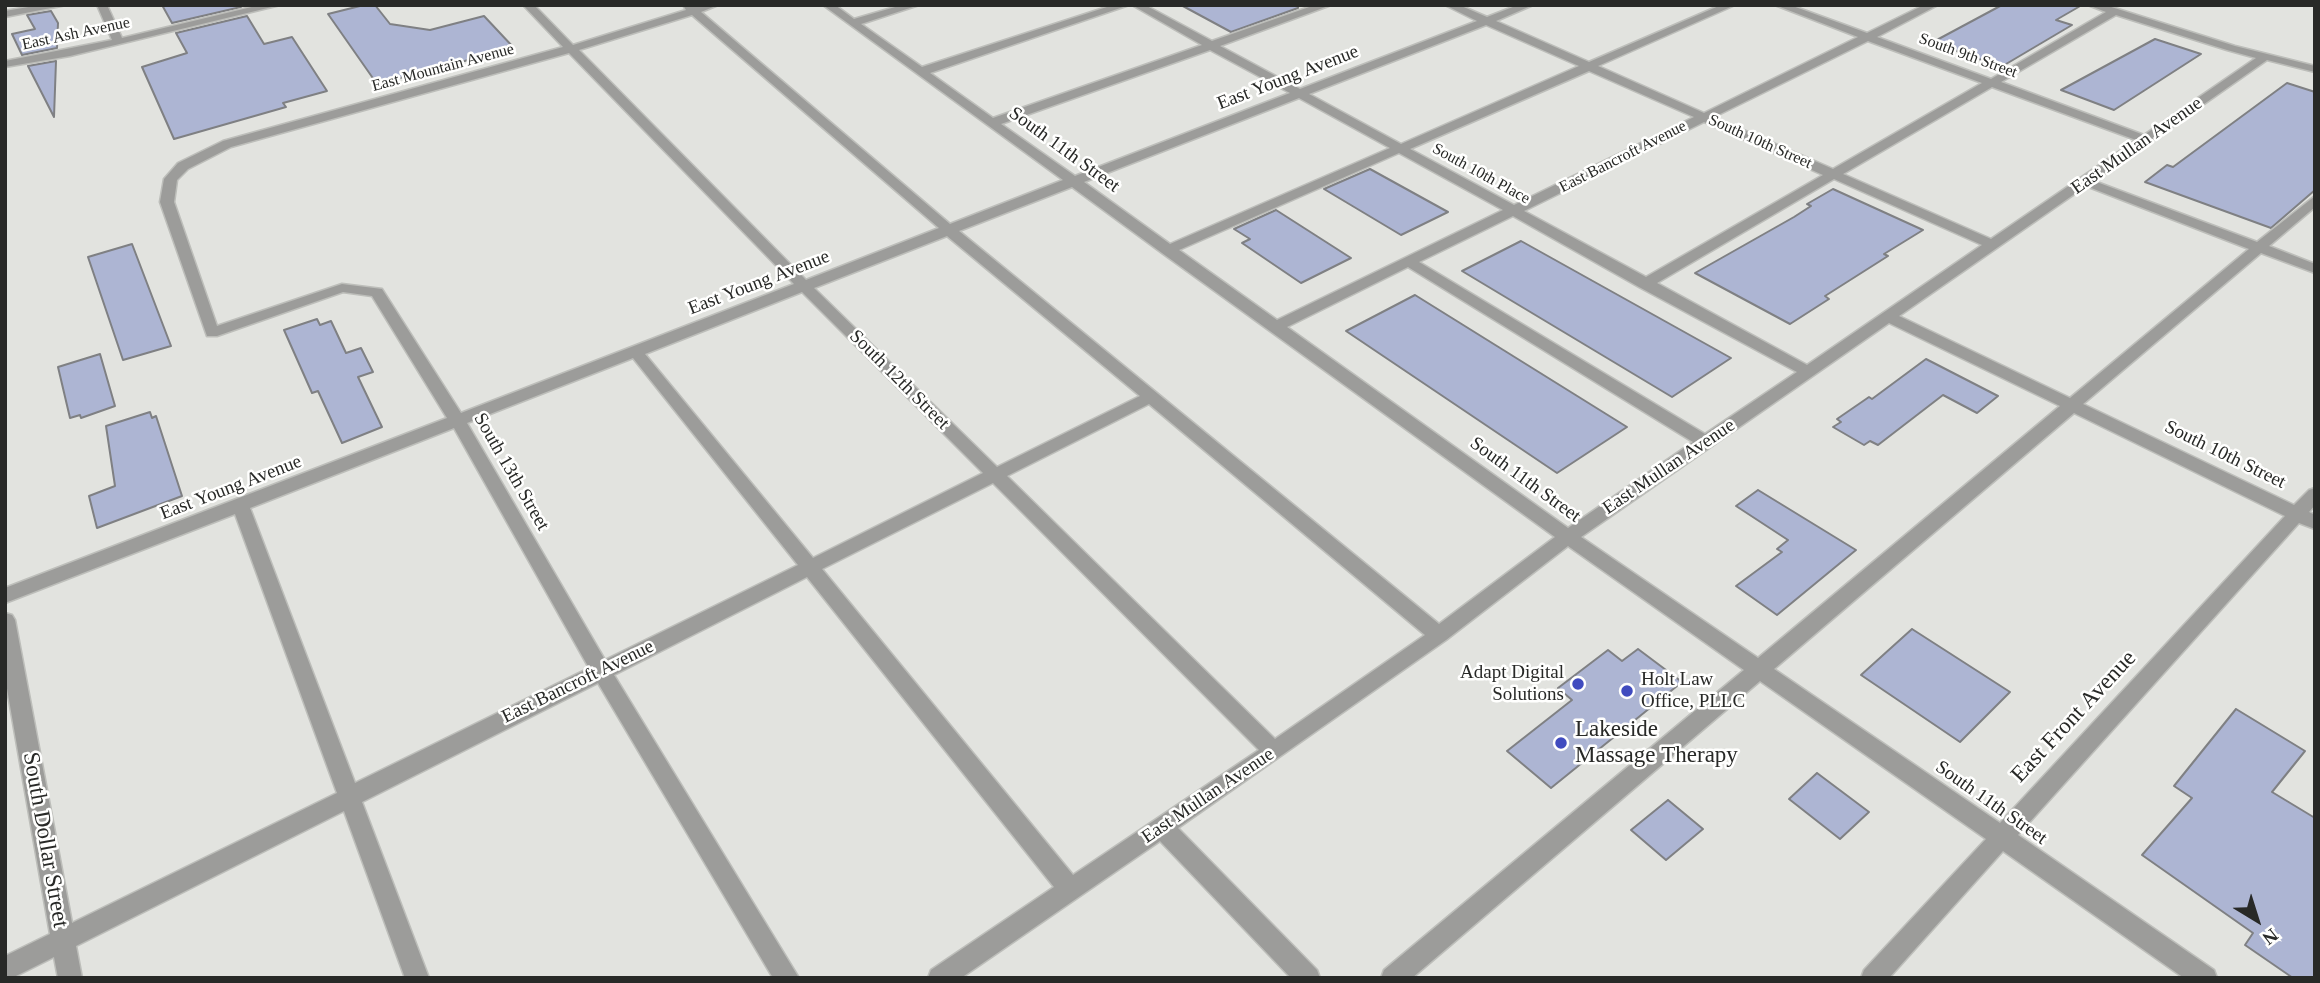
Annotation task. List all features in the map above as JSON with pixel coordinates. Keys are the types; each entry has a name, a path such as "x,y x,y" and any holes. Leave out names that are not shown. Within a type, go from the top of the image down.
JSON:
{"street":[{"path":"5,14 61,5"},
{"path":"102,5 118,42"},
{"name":"East Ash Avenue","path":"5,64 118,42 275,5"},
{"name":"South 12th Street","path":"528,5 569,50 804,286 1274,751"},
{"name":"East Mountain Avenue","path":"183,166 227,144 569,50 690,8 713,5"},
{"name":"South 11th Street","path":"828,5 1568,537 2001,834 2205,978"},
{"path":"852,23 914,5"},
{"path":"920,72 1124,5"},
{"name":"South 10th Place","path":"1137,5 1808,372"},
{"path":"991,123 1326,5"},
{"name":"South 10th Street","path":"1450,5 1993,245"},
{"name":"East Young Avenue","path":"5,596 1528,5"},
{"path":"1167,250 1730,5"},
{"name":"South 9th Street","path":"1780,5 2144,139"},
{"name":"East Bancroft Avenue","path":"1275,327 1933,5"},
{"path":"2093,5 2265,57 2315,69"},
{"path":"690,8 949,230 1439,635"},
{"path":"1644,284 1835,176 2114,12"},
{"name":"East Mullan Avenue","path":"940,978 1274,751 1439,635 1568,537 2265,57"},
{"name":"South 13th Street","path":"183,166 171,179 167,201 212,333 342,288 377,292 457,420 601,671 787,978"},
{"path":"2086,182 2315,269"},
{"path":"1393,978 2315,200"},
{"path":"1409,262 1705,442"},
{"name":"South 10th Street","path":"1889,317 2072,403 2306,519"},
{"path":"635,351 1070,889"},
{"name":"East Bancroft Avenue","path":"5,969 1151,397"},
{"name":"East Front Avenue","path":"1873,978 2001,834 2306,519 2315,494"},
{"path":"240,505 417,978"},
{"name":"South Dollar Street","path":"5,620 69,978"},
{"path":"1162,827 1308,978"}],"building":[{"path":"162,5 240,5 241,7 172,23"},
{"path":"375,5 390,24 430,30 484,16 514,48 377,84 328,14"},
{"path":"1181,5 1298,5 1298,8 1231,32"},
{"path":"2002,5 2082,5 2056,20 2072,25 2001,67 1933,42"},
{"path":"51,11 58,23 57,48 22,55 12,34 35,29 27,15"},
{"path":"247,16 264,44 292,37 327,91 283,103 286,107 174,139 142,67 187,53 176,33"},
{"path":"2155,39 2201,54 2114,110 2061,90"},
{"path":"56,61 54,117 28,66"},
{"path":"2287,83 2315,92 2315,190 2271,228 2145,182 2167,165 2173,167"},
{"path":"1370,169 1448,212 1401,235 1324,189"},
{"path":"1833,189 1923,230 1884,254 1888,256 1825,296 1829,299 1790,324 1695,273 1794,217 1811,206 1807,204"},
{"path":"1276,210 1351,258 1301,283 1242,243 1250,239 1234,229"},
{"path":"1521,241 1731,358 1672,397 1462,271"},
{"path":"132,244 171,346 123,360 88,257"},
{"path":"1415,295 1627,427 1557,473 1346,331"},
{"path":"317,319 320,325 331,321 346,353 361,348 373,372 358,377 382,427 342,443 318,391 312,393 284,330"},
{"path":"100,354 115,406 81,418 80,415 70,418 58,367"},
{"path":"1926,359 1998,396 1977,413 1943,395 1878,445 1870,441 1864,445 1833,427 1841,422 1837,419 1869,397 1872,399"},
{"path":"150,412 152,418 156,416 182,496 97,528 89,496 115,486 106,426"},
{"path":"1758,490 1856,550 1777,615 1736,586 1782,552 1777,549 1788,540 1736,506"},
{"path":"1912,629 2010,692 1960,742 1861,675"},
{"path":"1638,649 1682,682 1551,788 1507,751 1572,700 1558,688 1608,650 1622,661"},
{"path":"2236,709 2305,751 2272,792 2315,818 2315,978 2293,978 2245,945 2253,933 2142,855 2192,798 2174,786"},
{"path":"1817,773 1869,812 1840,839 1789,799"},
{"path":"1668,800 1703,829 1666,860 1631,830"}],"place":[{"name":"Adapt Digital Solutions","path":"1578,684"},
{"name":"Holt Law Office, PLLC","path":"1627,691"},
{"name":"Lakeside Massage Therapy","path":"1561,743"}]}
